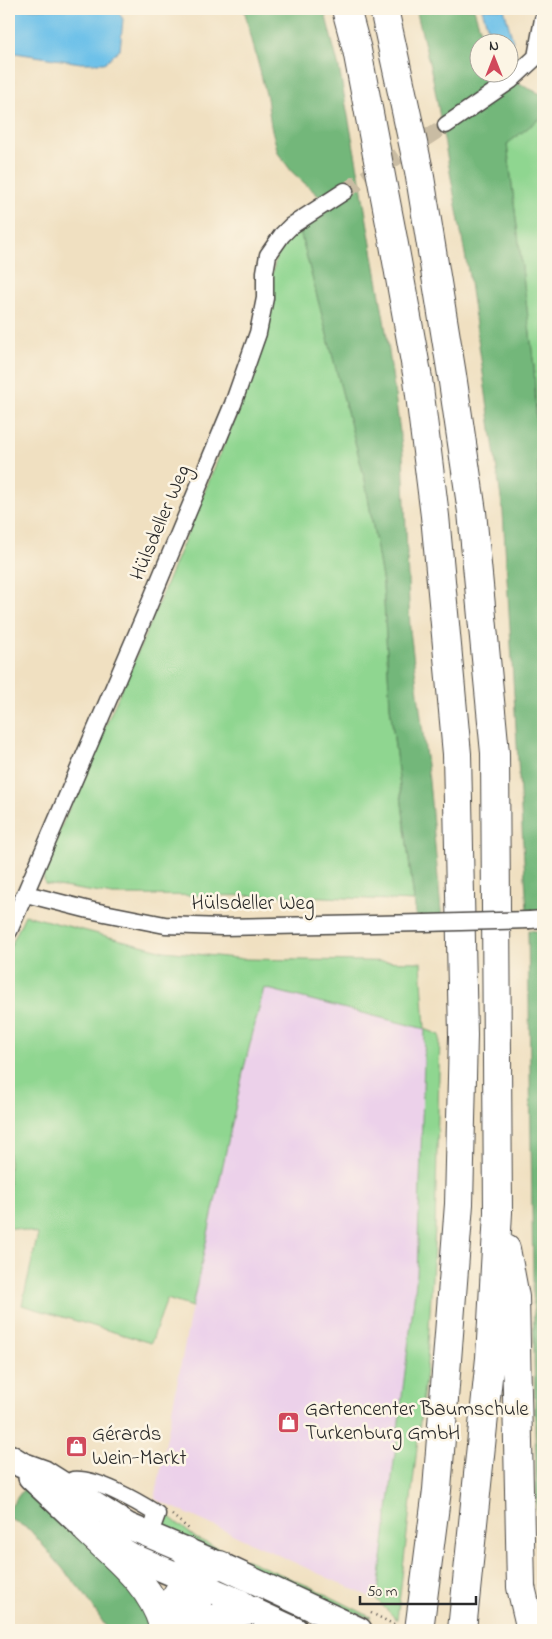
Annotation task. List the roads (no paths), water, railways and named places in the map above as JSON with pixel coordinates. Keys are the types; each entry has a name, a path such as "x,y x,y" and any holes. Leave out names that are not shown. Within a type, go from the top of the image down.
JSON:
{"highway":[{"path":"346,9 357,50 418,380 435,516 456,754 463,1035 459,1204 437,1490 419,1630"},
{"path":"384,9 418,171 452,375 472,512 495,753 498,1212 490,1358 462,1630"},
{"path":"498,1212 515,1297 521,1587 531,1630"},
{"path":"95,1534 142,1584 156,1605 163,1628"},
{"path":"163,1628 173,1601 198,1571"},
{"path":"190,1630 201,1592 198,1571"},
{"path":"197,1630 226,1613 252,1610"}],"main road":[{"path":"15,1461 31,1478 66,1498 149,1536 252,1610 295,1630"},
{"path":"66,1498 95,1534 132,1556 198,1571 359,1630"},
{"path":"95,1534 127,1545 144,1543 149,1536"}],"street":[{"path":"446,125 510,80 536,57 543,19"},
{"name":"Hülsdeller Weg","path":"9,931 233,404 258,333 265,298 265,272 268,255 291,226 345,191"},
{"name":"Hülsdeller Weg","path":"26,894 89,910 165,925 222,927 537,920"}],"water":[{"path":"9,9 116,9 123,19 120,50 104,63 81,63 9,52"},
{"path":"482,9 504,9 510,32 489,32"}],"tunnel":[{"path":"345,191 446,125"}],"place":[{"name":"Gartencenter Baumschule Turkenburg GmbH","path":"289,1422"},
{"name":"Gérards Wein-Markt","path":"76,1447"}]}
